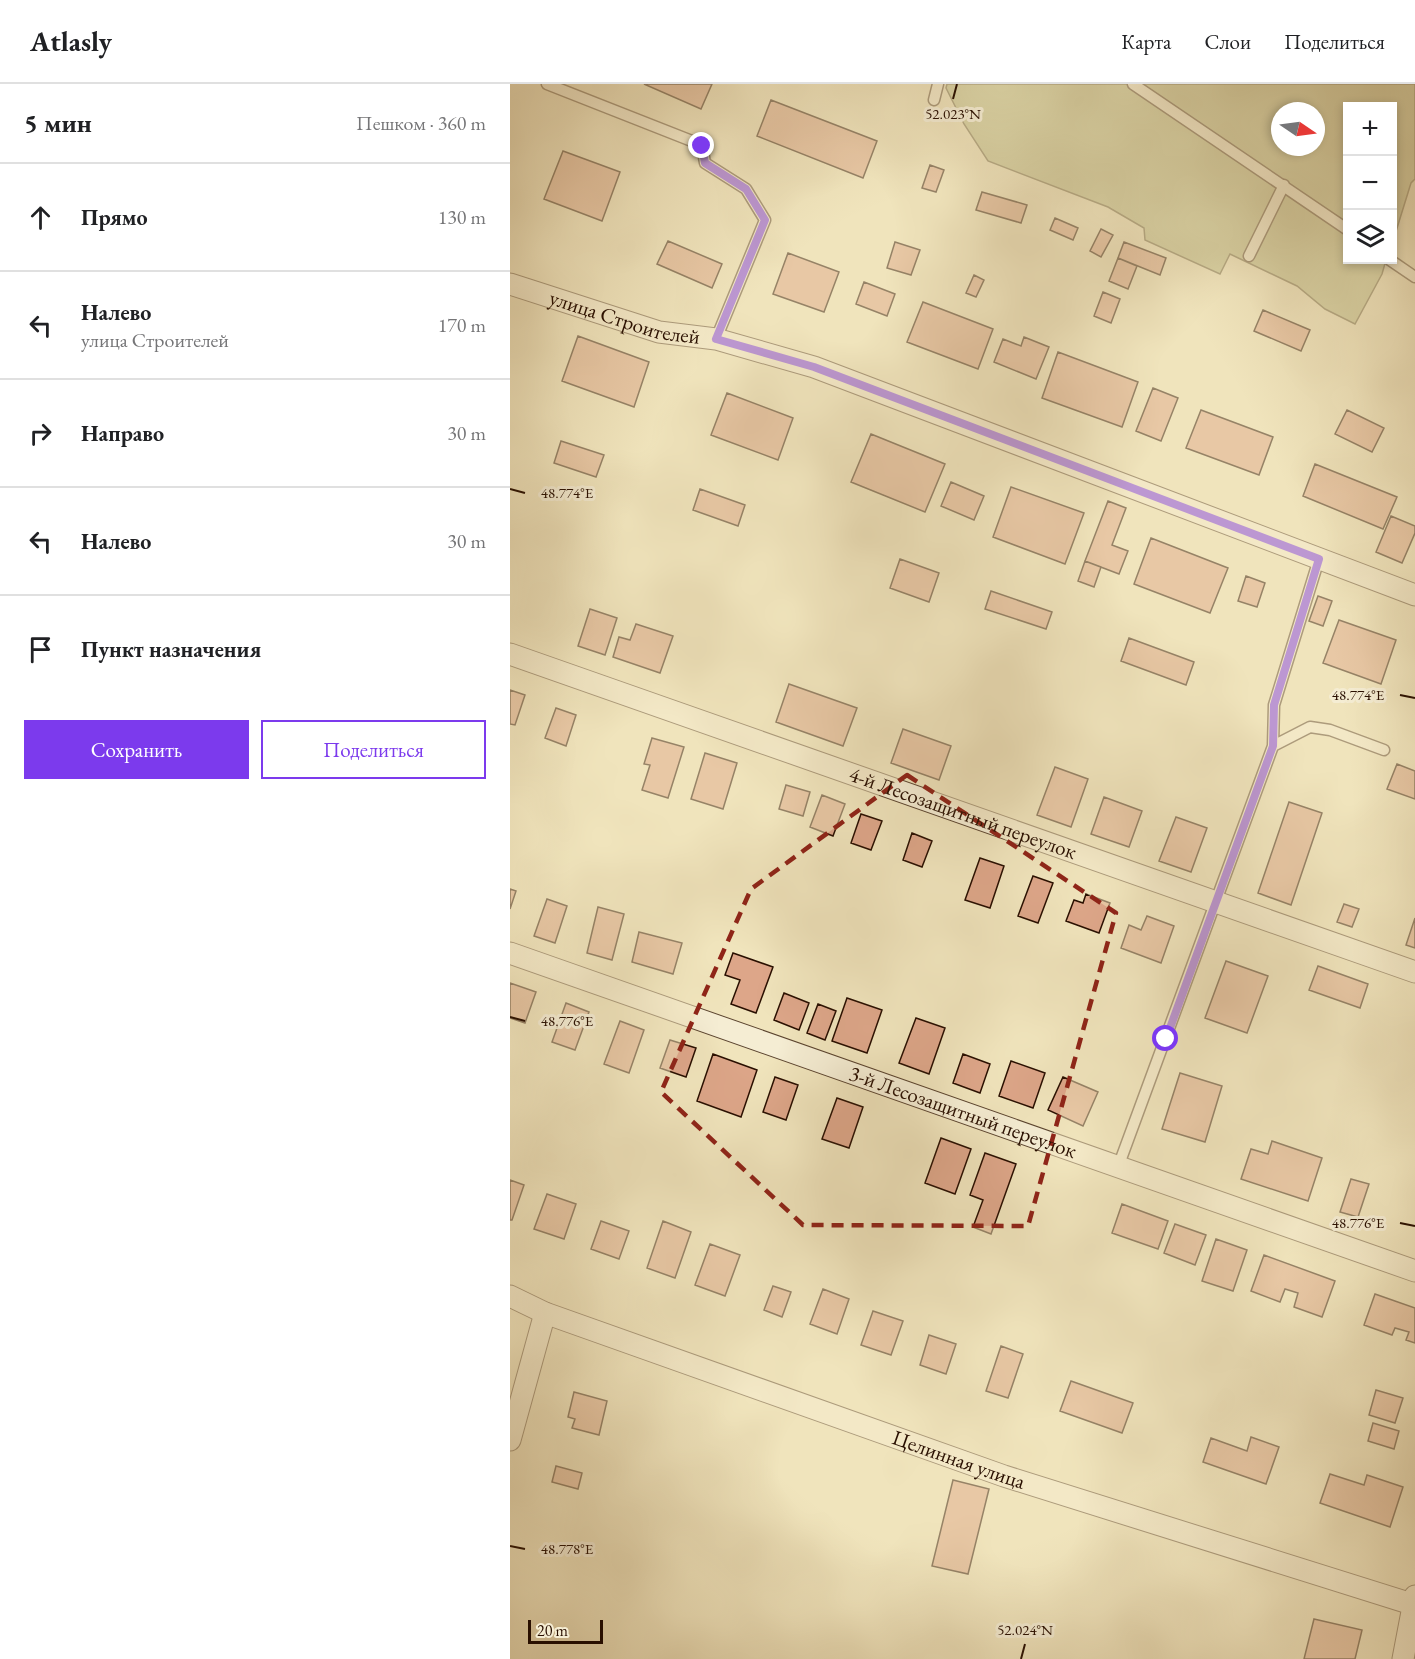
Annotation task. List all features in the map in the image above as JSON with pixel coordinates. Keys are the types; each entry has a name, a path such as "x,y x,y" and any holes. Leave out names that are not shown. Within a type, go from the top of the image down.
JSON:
{"street":[{"name":"улица Строителей","path":"510,284 659,332 716,339 814,367 1415,595"},
{"name":"4-й Лесозащитный переулок","path":"510,654 1415,972"},
{"name":"3-й Лесозащитный переулок","path":"510,952 1415,1271"},
{"name":"Целинная улица","path":"510,1296 544,1313 1004,1476 1414,1602"},
{"path":"510,1440 544,1313"},
{"path":"1403,1659 1414,1602"}],"lane":[{"path":"547,84 702,146 705,163 746,189 765,220 716,339"},
{"path":"934,100 938,84"},
{"path":"1133,84 1343,227"},
{"path":"1249,256 1284,185"},
{"path":"1396,264 1415,277"},
{"path":"1118,1167 1273,746 1274,705 1319,559"},
{"path":"1273,746 1310,728 1330,730 1384,750"}],"highlighted area":[{"path":"907,775 1116,913 1028,1226 803,1225 661,1092 751,889"}],"green space":[{"path":"947,84 1415,84 1415,179 1411,183 1397,228 1397,102 1343,102 1343,264 1385,264 1382,274 1355,324 1325,309 1297,286 1230,254 1220,274 1145,240 1144,228 1108,207 988,161 964,124 946,88"}],"building":[{"path":"644,84 712,84 701,109"},
{"path":"771,100 877,141 863,178 757,136"},
{"path":"563,151 620,172 602,221 544,199"},
{"path":"930,165 944,170 936,192 922,188"},
{"path":"982,192 1027,205 1021,223 976,210"},
{"path":"1055,218 1078,228 1073,240 1050,230"},
{"path":"1101,229 1113,235 1101,257 1090,251"},
{"path":"668,241 722,264 712,288 657,264"},
{"path":"895,242 920,250 911,275 887,268"},
{"path":"1124,242 1166,258 1160,275 1118,258"},
{"path":"788,253 839,272 824,312 773,294"},
{"path":"1118,258 1137,266 1128,289 1109,281"},
{"path":"974,275 984,280 976,297 966,293"},
{"path":"864,282 895,294 887,316 856,304"},
{"path":"1103,292 1120,299 1111,323 1094,316"},
{"path":"923,302 993,329 978,369 907,342"},
{"path":"1263,310 1310,330 1301,351 1254,331"},
{"path":"578,336 649,362 634,407 562,381"},
{"path":"1024,337 1049,347 1036,379 994,362 1003,339 1021,346"},
{"path":"1058,352 1138,382 1122,427 1042,398"},
{"path":"1153,388 1178,398 1161,441 1136,431"},
{"path":"727,393 793,418 778,460 711,435"},
{"path":"1201,410 1273,437 1259,475 1186,448"},
{"path":"1347,410 1384,428 1372,452 1335,434"},
{"path":"871,434 945,464 925,512 851,482"},
{"path":"561,441 604,455 596,477 554,463"},
{"path":"1315,464 1397,497 1383,529 1303,496"},
{"path":"951,482 984,496 974,520 941,506"},
{"path":"1011,487 1084,513 1065,564 993,537"},
{"path":"700,489 745,505 738,526 693,510"},
{"path":"1108,501 1126,508 1112,545 1128,551 1119,574 1085,561"},
{"path":"1391,516 1415,526 1415,533 1402,563 1376,552"},
{"path":"1151,538 1228,568 1210,613 1134,584"},
{"path":"900,559 939,573 929,602 890,588"},
{"path":"1085,561 1101,567 1094,587 1078,581"},
{"path":"1246,576 1265,583 1257,607 1238,601"},
{"path":"991,591 1052,612 1046,629 985,609"},
{"path":"1318,596 1332,601 1323,626 1309,621"},
{"path":"590,609 617,618 605,655 578,646"},
{"path":"1339,620 1396,640 1381,684 1323,663"},
{"path":"636,624 673,636 660,673 613,657 619,637 630,640"},
{"path":"1129,638 1194,662 1186,685 1121,661"},
{"path":"789,684 857,708 843,746 776,722"},
{"path":"510,690 525,695 515,725 510,724"},
{"path":"556,708 576,715 566,746 545,738"},
{"path":"903,729 951,746 939,780 891,763"},
{"path":"652,738 684,747 668,798 642,790 650,765 644,764"},
{"path":"705,753 737,763 723,809 691,799"},
{"path":"1397,764 1415,771 1415,799 1387,789"},
{"path":"1055,767 1088,779 1071,827 1037,815"},
{"path":"786,785 810,792 803,816 779,809"},
{"path":"822,795 845,804 833,836 810,827"},
{"path":"1104,797 1142,811 1129,847 1091,834"},
{"path":"1289,802 1322,813 1291,905 1258,893"},
{"path":"861,814 882,821 871,850 851,843"},
{"path":"1176,817 1207,828 1191,872 1159,861"},
{"path":"912,833 932,841 922,867 903,860"},
{"path":"980,858 1004,866 990,908 965,900"},
{"path":"1033,876 1053,883 1038,923 1018,916"},
{"path":"510,889 516,891 510,909"},
{"path":"1086,894 1110,903 1099,933 1066,921 1074,900 1083,903"},
{"path":"547,899 567,906 555,943 534,936"},
{"path":"1344,904 1359,909 1352,927 1337,922"},
{"path":"598,907 624,914 612,960 587,953"},
{"path":"1147,916 1174,926 1161,963 1121,948 1129,925 1141,930"},
{"path":"1415,918 1415,948 1406,945"},
{"path":"639,932 682,943 673,974 632,962"},
{"path":"733,953 773,967 756,1013 731,1004 740,980 725,975"},
{"path":"1226,961 1268,976 1247,1033 1205,1018"},
{"path":"1318,966 1368,984 1360,1008 1309,990"},
{"path":"510,983 536,992 525,1023 510,1018"},
{"path":"784,993 809,1003 799,1030 774,1020"},
{"path":"847,998 882,1010 867,1053 832,1041"},
{"path":"566,1003 589,1012 575,1050 552,1042"},
{"path":"818,1004 836,1011 825,1040 807,1033"},
{"path":"916,1018 945,1028 929,1074 899,1063"},
{"path":"620,1021 644,1030 629,1073 604,1064"},
{"path":"670,1040 696,1048 686,1077 660,1068"},
{"path":"713,1054 757,1070 741,1117 697,1101"},
{"path":"963,1054 990,1064 980,1093 953,1083"},
{"path":"1011,1061 1045,1073 1033,1108 999,1096"},
{"path":"1180,1073 1222,1086 1205,1142 1162,1129"},
{"path":"775,1077 798,1085 786,1120 763,1112"},
{"path":"1063,1077 1098,1092 1083,1126 1048,1110"},
{"path":"837,1098 863,1107 849,1148 822,1139"},
{"path":"941,1138 971,1149 955,1194 925,1183"},
{"path":"1272,1141 1322,1158 1308,1201 1241,1179 1251,1149 1268,1154"},
{"path":"985,1153 1016,1164 991,1234 973,1227 983,1200 970,1195"},
{"path":"1351,1179 1369,1184 1358,1217 1340,1212"},
{"path":"510,1180 524,1185 512,1220 510,1220"},
{"path":"547,1194 576,1204 564,1239 534,1229"},
{"path":"1122,1204 1168,1221 1158,1249 1112,1233"},
{"path":"601,1221 629,1231 619,1259 591,1249"},
{"path":"663,1221 691,1232 675,1278 647,1268"},
{"path":"1175,1224 1206,1235 1195,1265 1164,1253"},
{"path":"1216,1239 1247,1250 1233,1291 1202,1281"},
{"path":"710,1244 740,1255 725,1296 695,1285"},
{"path":"1264,1255 1335,1281 1322,1317 1294,1307 1298,1293 1285,1289 1280,1302 1251,1291"},
{"path":"773,1286 791,1292 782,1317 764,1310"},
{"path":"823,1289 849,1299 837,1334 810,1324"},
{"path":"1375,1294 1415,1308 1415,1343 1406,1340 1409,1332 1395,1328 1392,1335 1364,1325"},
{"path":"873,1311 903,1321 891,1355 861,1345"},
{"path":"929,1335 956,1344 946,1374 920,1365"},
{"path":"1001,1346 1023,1354 1008,1398 986,1391"},
{"path":"1071,1381 1133,1403 1122,1433 1060,1411"},
{"path":"1376,1390 1403,1398 1395,1423 1369,1415"},
{"path":"574,1392 607,1401 599,1435 572,1428 575,1419 568,1417"},
{"path":"1373,1423 1399,1431 1394,1449 1368,1441"},
{"path":"1251,1437 1279,1447 1266,1484 1203,1462 1211,1438 1247,1451"},
{"path":"556,1466 582,1473 578,1489 552,1482"},
{"path":"1330,1474 1364,1485 1367,1475 1403,1487 1390,1527 1320,1503"},
{"path":"953,1480 989,1489 968,1574 932,1566"},
{"path":"1314,1619 1362,1630 1355,1659 1304,1659"}],"route":[{"path":"702,146 705,163 746,189 765,220 716,339 814,367 1319,559 1274,705 1273,746 1166,1039"}]}
